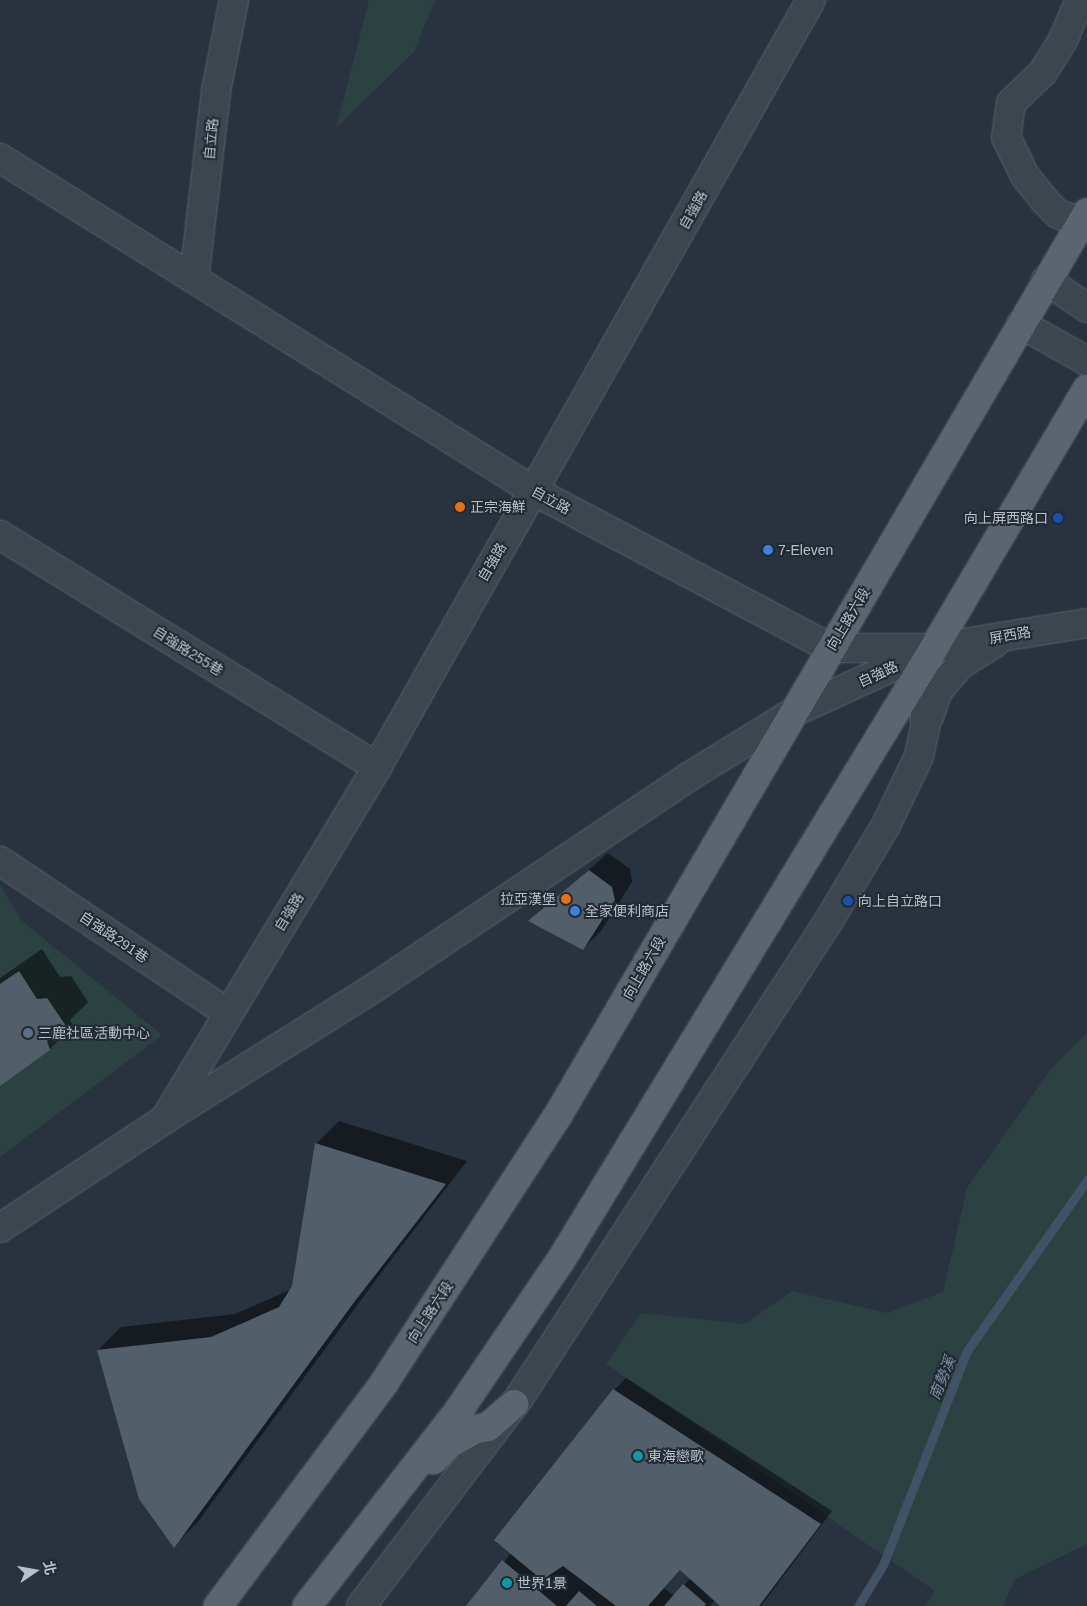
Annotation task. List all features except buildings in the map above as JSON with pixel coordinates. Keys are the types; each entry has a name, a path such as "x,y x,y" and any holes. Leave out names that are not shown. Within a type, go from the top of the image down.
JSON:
{"main road":[{"name":"向上路六段","path":"218,1606 384,1383 557,1117 1084,217"},
{"path":"307,1606 472,1391 561,1260 929,655 1087,389"},
{"path":"419,1462 434,1460 447,1445 476,1429 488,1427 514,1404"}],"street":[{"name":"自立路","path":"194,279 216,92 234,0"},
{"name":"自強路","path":"165,1119 377,767 812,0"},
{"path":"1079,2 1063,40 1042,73 1011,103 1006,137 1025,176 1045,201 1058,214 1084,217"},
{"name":"自立路","path":"0,158 534,491 831,648 929,655"},
{"path":"1046,280 1087,308"},
{"path":"1021,324 1087,361"},
{"name":"自強路255巷","path":"0,534 377,767"},
{"name":"屏西路","path":"929,655 1006,636 1087,622"},
{"path":"361,1606 446,1497 514,1404 607,1267 828,922 886,825 919,756 925,727 938,691 960,665 1006,636"},
{"name":"自強路","path":"0,1228 165,1119 372,990 690,776 794,712 929,655"},
{"path":"925,727 929,655"},
{"name":"自強路291巷","path":"0,861 228,1013"},
{"path":"446,1497 460,1464 463,1437 460,1422 472,1391"}],"green space":[{"path":"369,0 435,0 414,52 336,128"},
{"path":"0,885 21,920 162,1035 0,1157"},
{"path":"1087,1033 1087,1544 1015,1579 1003,1606 925,1606 935,1591 606,1364 641,1313 745,1324 792,1291 887,1313 943,1292 967,1188 1051,1069"}],"waterway":[{"name":"南勢溪","path":"858,1606 883,1565 967,1351 1087,1180"}],"place":[{"name":"正宗海鮮","path":"460,507"},
{"name":"向上屏西路口","path":"1058,518"},
{"name":"7-Eleven","path":"768,550"},
{"name":"拉亞漢堡","path":"566,899"},
{"name":"向上自立路口","path":"848,901"},
{"name":"全家便利商店","path":"575,911"},
{"name":"三鹿社區活動中心","path":"28,1033"},
{"name":"東海戀歌","path":"638,1456"},
{"name":"世界1景","path":"507,1583"}]}
